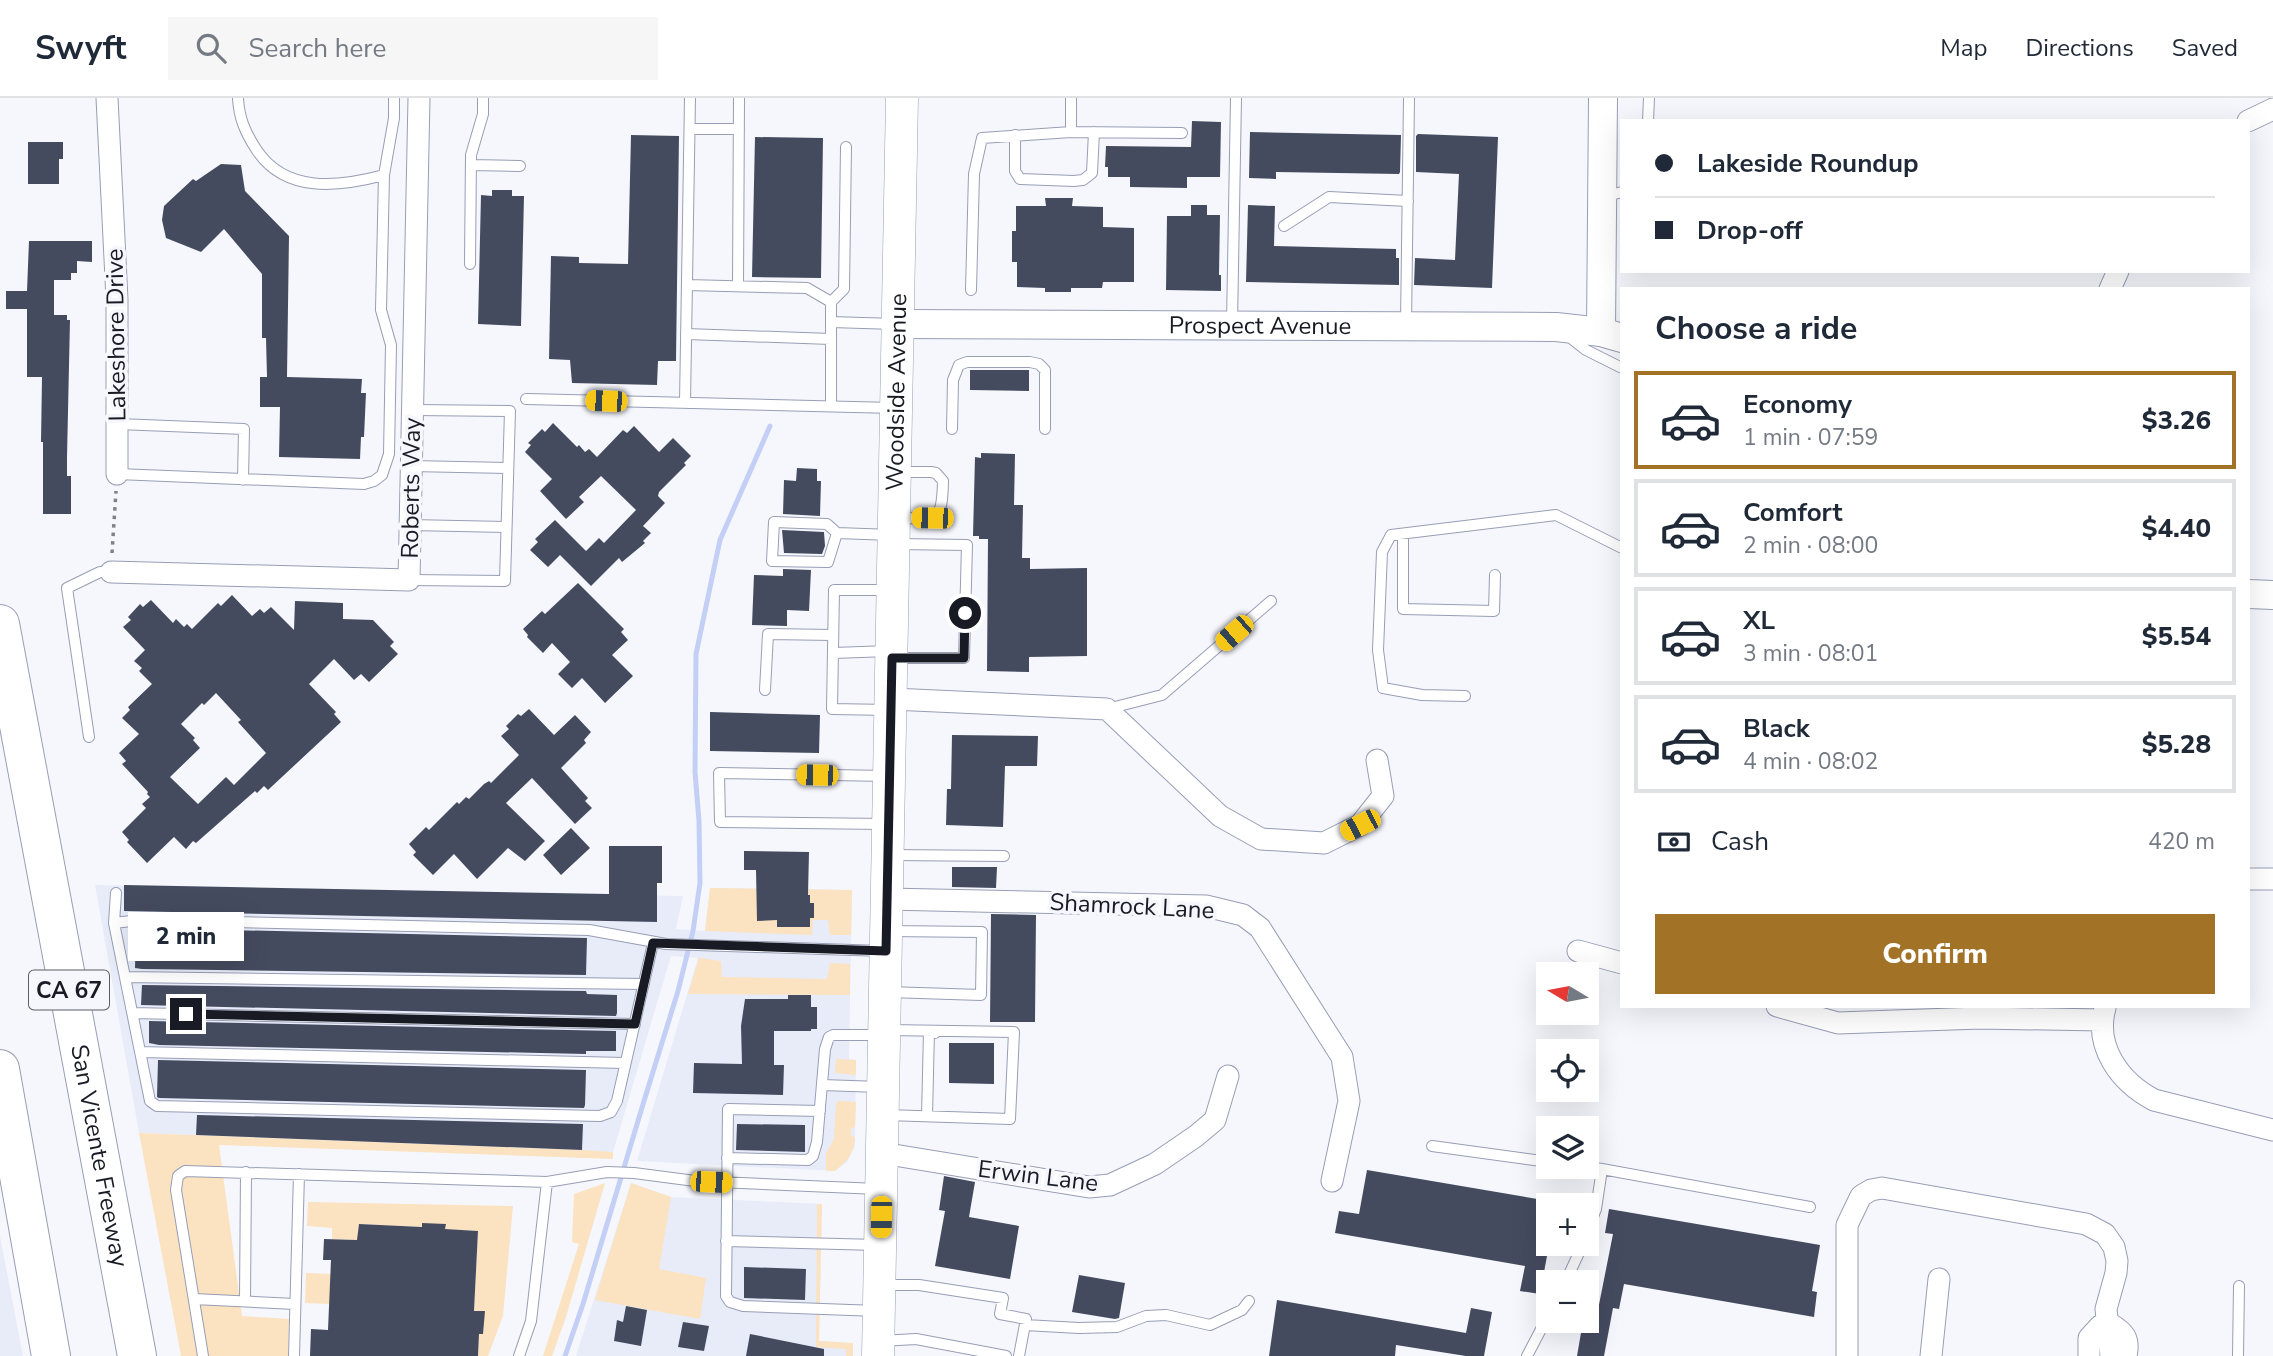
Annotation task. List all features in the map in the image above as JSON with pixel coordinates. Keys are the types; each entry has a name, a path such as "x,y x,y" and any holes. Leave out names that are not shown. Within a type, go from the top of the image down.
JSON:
{"highway":[{"name":"San Vicente Freeway","path":"0,624 137,1356"},
{"path":"0,1069 51,1356"}],"main road":[{"name":"Woodside Avenue","path":"879,1323 902,98"}],"street":[{"name":"Lakeshore Drive","path":"107,98 117,299 117,474"},
{"name":"Roberts Way","path":"111,572 409,580 419,98"},
{"path":"1603,98 1613,195 1611,335"},
{"path":"2250,120 2273,108"},
{"name":"Prospect Avenue","path":"898,324 1556,327 1611,335"},
{"path":"2250,594 2273,595"},
{"path":"892,705 1107,709 1220,816 1261,839 1324,843 1360,825 1383,796 1377,760"},
{"path":"2250,879 2273,879"},
{"name":"Shamrock Lane","path":"887,899 1206,906 1243,915 1260,928 1342,1057 1349,1101 1332,1181"},
{"path":"1578,951 1620,962"},
{"path":"1784,1008 1838,1023 2103,1013 2105,1044 2115,1066 2142,1094 2154,1100 2273,1130"},
{"name":"Erwin Lane","path":"881,1153 1090,1187 1110,1185 1155,1164 1216,1119 1228,1076"},
{"path":"1847,1356 1847,1224 1861,1196 1882,1188 2086,1224 2098,1229 2114,1247 2117,1261 2106,1309 2116,1353"},
{"path":"1931,1356 1939,1279"},
{"path":"2089,1356 2089,1338 2099,1326 2109,1323"}],"lane":[{"path":"238,98 245,132 259,154 283,175 299,182 331,185 384,175"},
{"path":"117,474 364,484 382,475 389,454 391,345 381,310 384,175 394,118 394,98"},
{"path":"470,264 471,155 483,114 483,98"},
{"path":"685,403 690,98"},
{"path":"738,98 738,286"},
{"path":"1071,132 1072,98"},
{"path":"1232,326 1236,98"},
{"path":"1406,327 1409,98"},
{"path":"1648,119 1649,98"},
{"path":"690,129 739,129"},
{"path":"971,290 974,174 982,138 1071,132 1182,133"},
{"path":"1015,135 1015,171 1020,179 1074,181 1083,180 1092,173 1094,132"},
{"path":"831,406 831,302 844,289 846,147"},
{"path":"471,165 520,166"},
{"path":"1284,226 1329,197 1408,201"},
{"path":"687,285 807,288 831,302"},
{"path":"831,323 898,324"},
{"path":"1556,327 1587,350 1620,367"},
{"path":"686,334 831,338"},
{"path":"952,429 953,380 959,365 967,362 1030,362 1039,364 1045,370 1045,429"},
{"path":"526,399 897,408"},
{"path":"409,580 505,581 510,411 413,410"},
{"path":"118,425 244,429 243,480"},
{"path":"411,466 508,468"},
{"path":"895,532 937,516 943,505 943,481 936,473 896,472"},
{"path":"1465,696 1422,695 1383,688 1378,650 1382,552 1391,535 1556,515 1620,547"},
{"path":"833,653 964,658 965,646 967,545 895,532 837,533 827,524 774,522 772,561 828,562 837,533"},
{"path":"410,525 506,527"},
{"path":"1403,534 1403,609 1494,611 1495,575"},
{"path":"89,737 67,588 100,572 111,572"},
{"path":"892,705 832,709 833,635 834,590 894,590"},
{"path":"1107,709 1162,695 1271,601"},
{"path":"765,690 768,634 833,635"},
{"path":"888,824 720,822 719,773 890,776"},
{"path":"888,855 1004,856"},
{"path":"116,893 114,923 150,1101 156,1106 600,1116 611,1112 617,1101 653,943"},
{"path":"114,923 141,920 589,930 653,943 705,946 886,941 982,932 981,995 885,992"},
{"path":"125,977 644,984"},
{"path":"133,1013 635,1024"},
{"path":"927,1116 929,1031"},
{"path":"727,1157 808,1160 813,1156 817,1142 825,1049 832,1035 929,1031 1014,1032 1010,1119 927,1116 822,1085"},
{"path":"140,1052 625,1063"},
{"path":"820,1111 728,1109 725,1287 730,1301 743,1306 879,1323 916,1339 1006,1356"},
{"path":"1432,1146 1536,1160"},
{"path":"1599,1169 1810,1207"},
{"path":"1598,1193 1602,1169"},
{"path":"203,1356 176,1190 178,1176 185,1171 547,1182 607,1172 727,1183 881,1189"},
{"path":"245,1301 246,1172"},
{"path":"293,1356 299,1174"},
{"path":"519,1356 531,1321 547,1182"},
{"path":"726,1241 880,1245"},
{"path":"879,1323 919,1285 1003,1298 1000,1314 1026,1319 1019,1356"},
{"path":"2238,1356 2239,1286"},
{"path":"194,1299 295,1304"},
{"path":"1025,1325 1117,1327 1146,1316 1166,1315 1210,1325 1241,1310 1249,1301"},
{"path":"1527,1356 1539,1333"}],"path":[{"path":"111,572 117,474"}],"shaded area":[{"path":"95,885 683,896 676,929 705,931 710,888 852,890 849,1059 856,1060 855,1146 847,1162 835,1171 637,1161 698,958 671,956 613,1152 139,1133"},
{"path":"710,888 852,890 851,935 830,935 828,920 813,920 812,935 705,931"},
{"path":"699,958 721,961 722,977 827,979 830,963 850,964 850,995 688,994"},
{"path":"836,1059 856,1060 856,1075 835,1073"},
{"path":"838,1101 856,1102 855,1127 851,1128 851,1136 855,1137 854,1143 843,1164 835,1171 826,1171 826,1153 834,1139"},
{"path":"139,1133 582,1150 613,1152 613,1159 219,1145 242,1316 289,1319 288,1356 181,1356"},
{"path":"605,1183 566,1317 552,1356 543,1356 579,1244 572,1242 574,1194"},
{"path":"631,1183 671,1197 822,1204 819,1341 853,1343 853,1356 576,1356"},
{"path":"631,1183 671,1197 659,1269 706,1278 700,1319 595,1300"},
{"path":"308,1202 513,1206 503,1316 488,1356 478,1356 484,1312 474,1311 478,1231 445,1229 446,1225 422,1223 422,1227 359,1224 358,1240 332,1239 332,1228 307,1226"},
{"path":"817,1204 822,1204 819,1341 853,1343 853,1356 846,1356 846,1349 816,1347"},
{"path":"0,1236 23,1356 0,1356"},
{"path":"306,1273 331,1274 330,1304 305,1303"}],"building":[{"path":"1192,121 1221,122 1220,177 1187,177 1187,188 1130,187 1130,177 1108,177 1108,167 1105,167 1106,146 1191,147"},
{"path":"1250,132 1401,135 1400,172 1276,172 1276,179 1249,178"},
{"path":"1418,134 1498,137 1492,288 1414,285 1415,258 1455,260 1459,174 1416,172"},
{"path":"631,135 679,136 676,361 658,361 657,385 572,383 570,360 549,359 551,256 579,257 579,263 628,264"},
{"path":"755,137 823,138 821,278 752,277"},
{"path":"28,142 63,142 63,159 59,159 59,184 28,184"},
{"path":"221,164 241,165 245,191 289,236 287,377 362,379 361,393 366,393 360,459 279,457 280,407 260,407 260,377 267,377 266,338 262,338 262,274 224,229 201,252 166,238 162,220 164,206 193,179 196,181"},
{"path":"492,190 512,190 512,196 524,196 521,326 478,324 481,195 492,196"},
{"path":"1045,198 1073,198 1072,206 1103,207 1103,227 1134,228 1134,282 1103,282 1102,288 1071,288 1071,292 1045,292 1045,288 1017,287 1017,262 1012,262 1012,231 1016,231 1016,206 1046,206"},
{"path":"1191,205 1207,205 1207,215 1220,215 1221,291 1166,290 1167,216 1191,216"},
{"path":"1248,205 1275,206 1274,246 1396,249 1396,258 1399,258 1399,285 1246,282"},
{"path":"29,241 92,241 92,262 77,261 77,273 71,273 71,280 54,280 54,315 67,315 67,320 70,320 67,476 71,476 71,514 43,514 42,377 27,377 27,309 6,309 6,291 27,291"},
{"path":"970,370 1029,370 1029,391 970,390"},
{"path":"553,423 577,447 579,445 585,452 589,449 597,457 623,430 627,433 634,426 659,452 673,438 691,456 684,463 686,465 659,492 658,496 665,503 643,526 651,533 643,541 645,543 622,562 619,558 591,586 560,555 548,567 530,550 538,542 535,539 555,520 586,551 599,538 604,543 636,510 601,476 579,497 584,502 566,519 540,491 552,479 525,452 531,445 528,443 542,429 545,432"},
{"path":"981,453 1015,454 1014,505 1023,505 1022,558 1030,558 1030,569 1087,568 1087,656 1029,657 1029,672 987,671 988,539 973,536 975,457 981,458"},
{"path":"797,468 817,469 817,481 821,481 820,516 783,514 784,480 796,481"},
{"path":"782,530 824,532 825,546 822,554 784,553"},
{"path":"783,569 811,570 809,611 787,610 787,626 752,625 754,575 783,576"},
{"path":"578,583 624,629 621,632 628,640 612,655 633,676 605,703 582,678 572,688 558,674 570,662 552,643 543,653 523,629 542,611 545,614"},
{"path":"232,595 252,616 260,609 264,613 271,607 294,630 295,601 343,603 343,619 373,620 394,642 390,646 398,654 369,682 361,674 354,680 334,659 309,684 336,712 334,714 341,722 268,790 264,786 257,793 255,791 196,843 193,841 186,849 174,837 147,863 127,842 129,840 122,832 146,808 142,804 150,797 122,764 126,761 119,753 139,734 122,718 130,710 128,707 152,684 139,671 142,668 134,661 145,650 123,627 131,620 128,617 140,604 143,607 151,600 173,623 176,619 184,627 187,624 192,629 218,603 221,606","holes":["216,693 241,720 238,722 266,753 234,785 226,777 198,804 170,777 200,748 193,740 195,738 181,724"]},
{"path":"529,709 554,735 575,715 591,732 584,740 586,743 561,768 588,798 585,801 592,808 575,824 532,778 506,803 545,841 525,861 508,848 477,879 454,854 433,875 413,855 416,852 409,844 426,827 429,830 457,802 459,804 466,797 469,799 484,784 489,781 491,783 519,755 501,736 509,729 506,726 518,714 521,716"},
{"path":"710,712 820,715 819,753 710,751"},
{"path":"952,735 1038,736 1037,766 1005,766 1003,827 946,825 947,789 951,789"},
{"path":"571,828 590,848 561,875 543,855"},
{"path":"609,846 662,846 662,883 657,883 657,922 124,911 124,885 609,894"},
{"path":"744,851 809,852 808,895 810,903 814,903 814,918 810,918 810,927 777,927 777,920 757,921 756,870 744,870"},
{"path":"952,867 997,867 996,888 952,887"},
{"path":"991,914 1036,915 1035,1022 990,1022"},
{"path":"136,928 587,938 586,975 142,969 135,968"},
{"path":"142,985 586,991 587,994 617,995 617,1013 616,1016 141,1005"},
{"path":"788,995 811,995 811,1007 817,1007 817,1029 774,1031 774,1065 784,1065 783,1095 693,1093 694,1063 742,1064 741,1026 745,999 788,999"},
{"path":"149,1021 616,1031 616,1051 586,1051 586,1054 159,1045 149,1043"},
{"path":"949,1043 994,1043 994,1084 949,1083"},
{"path":"158,1060 586,1070 585,1105 584,1108 159,1098"},
{"path":"197,1115 583,1124 582,1150 196,1135"},
{"path":"737,1124 805,1125 805,1152 736,1150"},
{"path":"1367,1170 1536,1199 1536,1256 1547,1256 1544,1270 1536,1270 1536,1293 1520,1291 1525,1266 1335,1233 1339,1211 1359,1214"},
{"path":"944,1176 975,1182 969,1217 1019,1226 1010,1279 935,1266 945,1211 939,1210"},
{"path":"1609,1209 1820,1245 1812,1291 1817,1292 1814,1317 1624,1284 1619,1309 1613,1308 1604,1356 1577,1356 1581,1333 1599,1333 1599,1305 1613,1234 1605,1233"},
{"path":"422,1223 446,1224 445,1229 478,1231 474,1311 485,1311 483,1334 479,1334 478,1356 310,1356 311,1329 328,1330 331,1260 323,1260 324,1239 357,1240 359,1224 422,1227"},
{"path":"744,1267 806,1269 805,1300 744,1298"},
{"path":"1079,1275 1125,1283 1119,1318 1072,1312"},
{"path":"1277,1300 1466,1333 1471,1308 1492,1312 1484,1356 1466,1356 1396,1345 1395,1356 1269,1356"},
{"path":"626,1306 647,1310 641,1346 614,1341 617,1320 623,1322"},
{"path":"683,1322 709,1326 704,1351 678,1347"},
{"path":"750,1334 824,1349 824,1356 746,1356"}],"waterway":[{"path":"565,1356 678,991 693,931 700,883 695,772 696,654 720,540 770,426"}],"route":[{"path":"186,1014 635,1024 653,943 886,951 892,658 964,658 965,613"}]}
